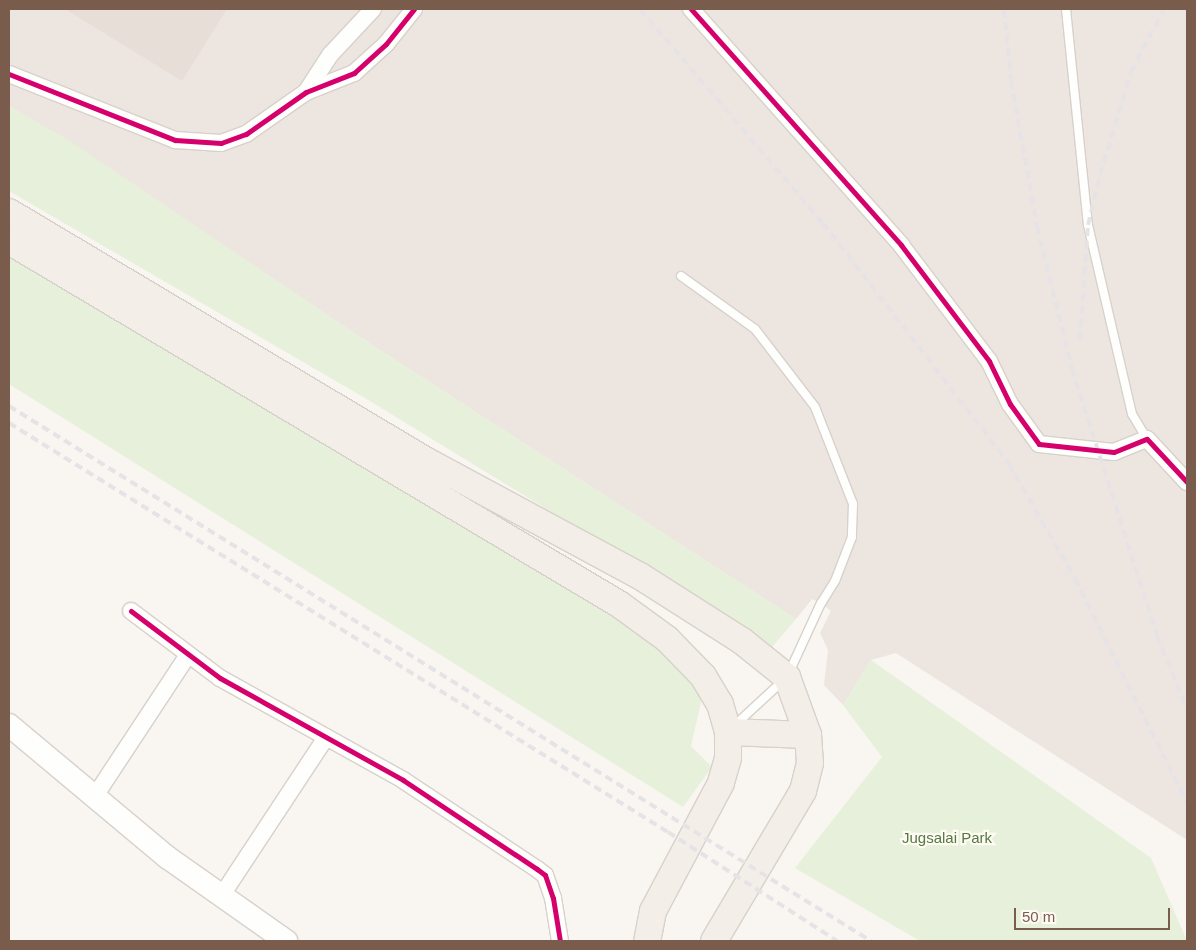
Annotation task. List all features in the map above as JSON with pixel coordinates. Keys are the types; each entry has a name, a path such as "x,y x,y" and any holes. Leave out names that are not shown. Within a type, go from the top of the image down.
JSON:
{"main road":[{"path":"9,212 427,461 640,576 742,641 787,677 808,735 810,763 803,791 714,941"},
{"path":"9,241 619,604 667,639 703,676 720,704 728,732 728,758 721,783 669,876 653,911 647,941"},
{"path":"728,732 808,735"}],"street":[{"path":"306,92 330,55 373,9"},
{"path":"9,74 176,140 198,144 221,143 246,134 306,92 354,72 386,44 414,9"},
{"path":"691,9 901,246 988,361 1010,404 1039,444 1114,452 1147,439 1187,482"},
{"path":"131,611 220,678 403,780 545,876 560,941"},
{"path":"96,796 188,655"},
{"path":"9,724 168,858 286,941"},
{"path":"222,896 326,737"}],"lane":[{"path":"1066,9 1088,225 1132,414 1147,439"},
{"path":"681,276 755,329 809,400 853,504 852,537 835,581 821,603 787,677 728,732"}],"shaded area":[{"path":"9,9 1187,9 1187,840 896,653 871,660 843,705 824,685 828,650 820,633 831,611 821,603 812,599 796,619 369,343 67,140 9,106"}],"green space":[{"path":"9,106 67,139 369,343 796,619 772,647 365,398 9,191"},
{"path":"9,254 633,625 705,685 691,746 712,767 683,807 9,384"},
{"name":"Jugsalai Park","path":"871,660 1151,858 1187,941 920,941 795,868 882,757 843,705"}],"building":[{"path":"65,9 227,9 182,81"}],"railway":[{"path":"640,9 823,223 1009,464 1075,579 1187,803"},
{"path":"1004,9 1011,81 1037,226 1072,369 1157,636 1187,709"},
{"path":"1080,340 1088,225 1100,175 1131,72 1164,9"},
{"path":"9,406 871,941"},
{"path":"9,423 668,832 837,941"}],"cycle path":[{"path":"9,74 175,140 221,143 246,134 306,92 354,73 386,44 414,9"},
{"path":"691,9 901,245 989,361 1010,404 1039,444 1114,452 1147,439 1187,482"},
{"path":"131,611 220,678 403,780 545,875 553,898 560,941"}]}
